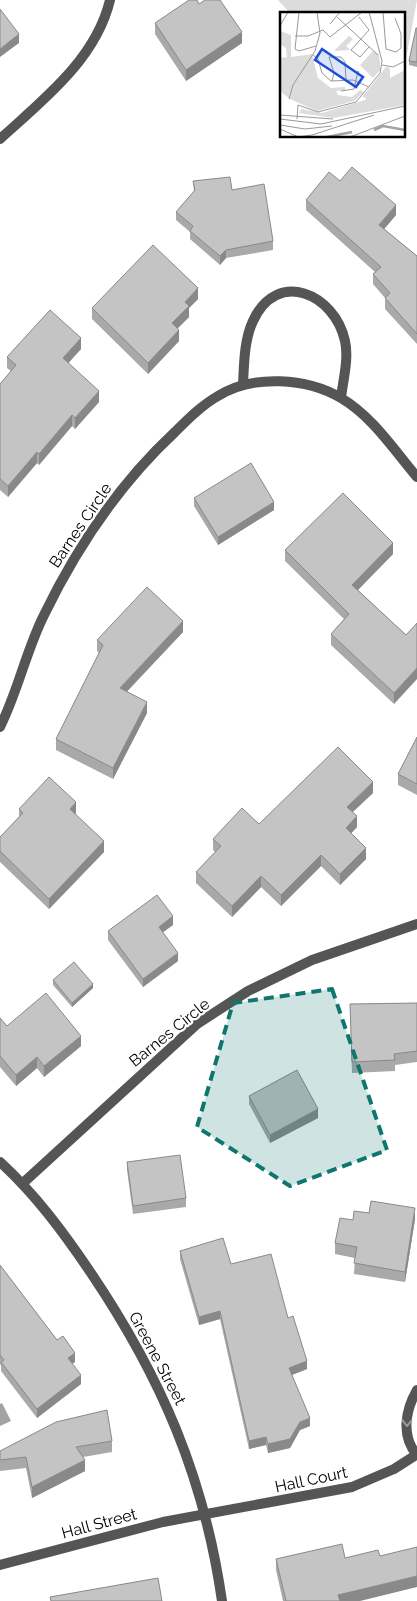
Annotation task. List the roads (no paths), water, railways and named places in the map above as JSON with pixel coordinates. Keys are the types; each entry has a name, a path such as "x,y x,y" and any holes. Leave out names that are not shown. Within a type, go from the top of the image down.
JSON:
{"street":[{"path":"0,138 70,72 90,48 106,16 110,0"},
{"path":"243,385 248,336 253,320 272,297 282,293 300,292 317,298 327,307 342,330 345,343 345,363 341,398"},
{"name":"Barnes Circle","path":"0,728 43,617 70,564 108,506 133,475 191,417 218,396 243,385 260,382 292,382 319,389 341,398 364,415 417,477"},
{"name":"Barnes Circle","path":"23,1183 197,1024 248,991 312,960 417,924"},
{"name":"Greene Street","path":"0,1162 23,1183 69,1240 136,1343 178,1430 196,1479 205,1513 222,1601"},
{"name":"Hall Court","path":"205,1513 239,1509 352,1487 394,1469 416,1455 408,1440 406,1421 409,1404 417,1390"},
{"name":"Hall Street","path":"0,1565 205,1513"}]}
